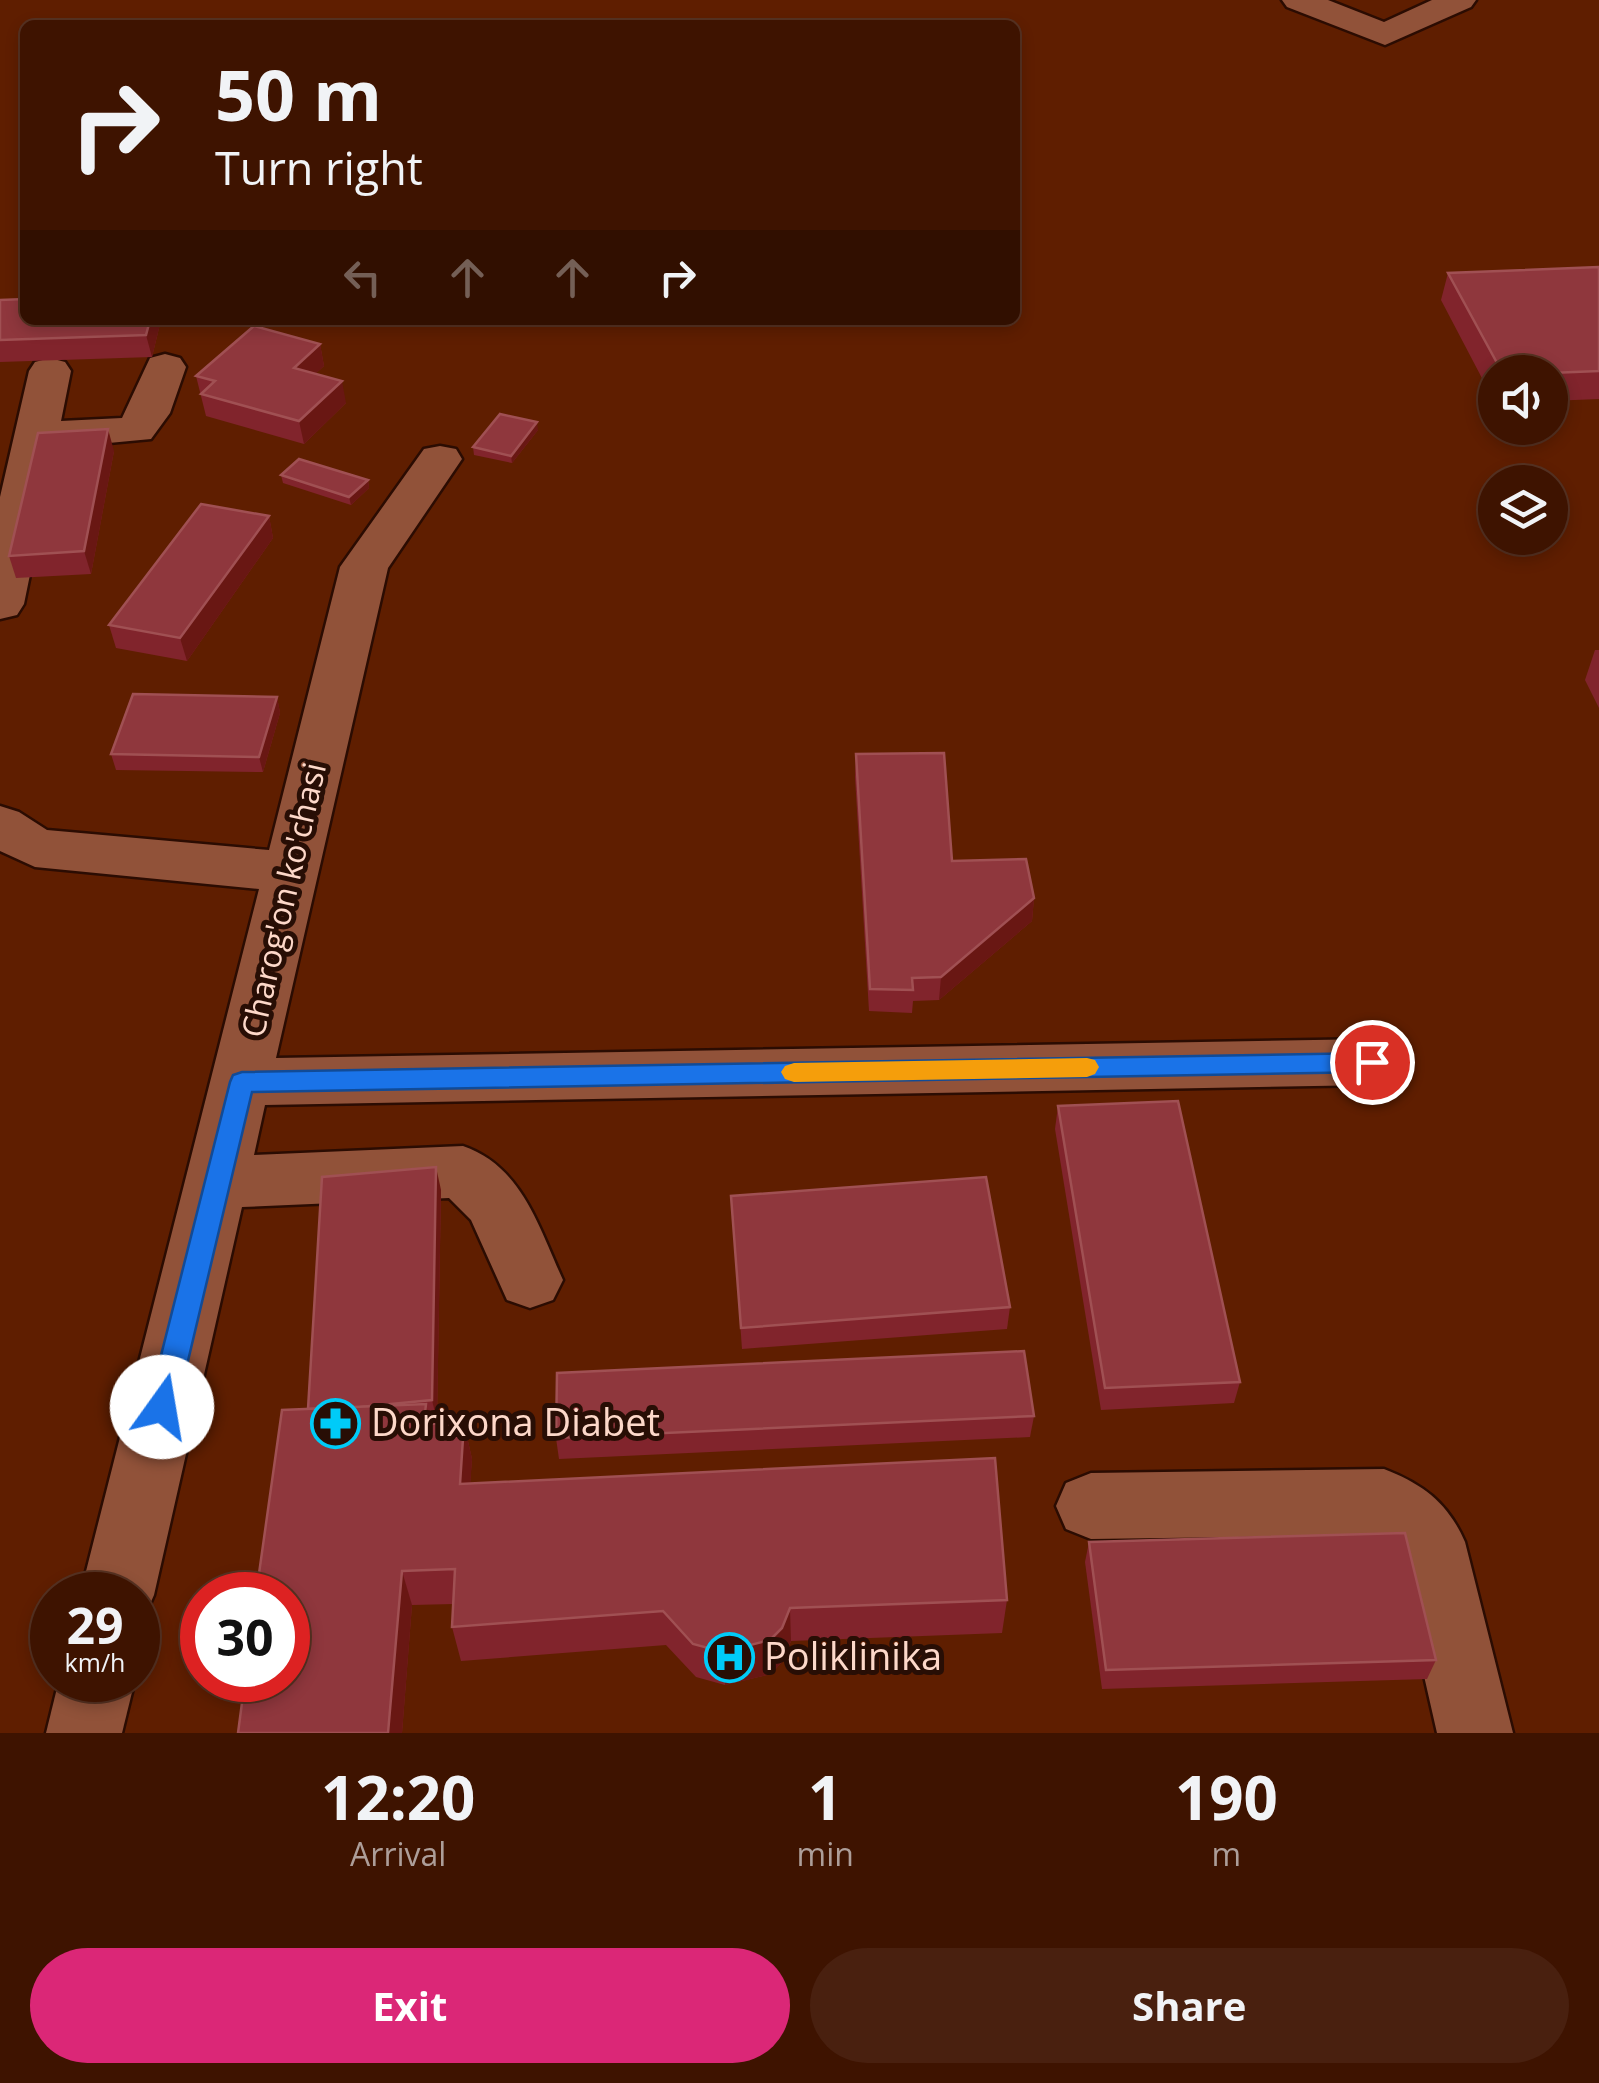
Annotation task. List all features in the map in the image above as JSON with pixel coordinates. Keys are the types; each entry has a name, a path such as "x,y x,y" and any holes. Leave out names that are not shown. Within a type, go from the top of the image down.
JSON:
{"street":[{"path":"1298,0 1392,35 1459,0"},
{"path":"22,456 135,430 148,413 165,367"},
{"path":"0,604 22,456 50,371"},
{"name":"Charog'on ko'chasi","path":"123,1572 364,567 440,459"},
{"path":"0,825 35,848 293,872"},
{"path":"242,1082 1372,1062"},
{"path":"216,1182 463,1172 496,1204 530,1280"},
{"path":"1091,1506 1384,1502 1410,1518 1429,1542 1475,1733"},
{"path":"84,1733 92,1702"}],"shaded area":[{"path":"0,0 1599,0 1599,1733 0,1733"}],"building":[{"path":"1599,267 1599,371 1568,372 1568,355 1493,355 1448,273"},
{"path":"20,299 20,325 149,325 146,335 0,340 0,300"},
{"path":"254,326 320,344 294,368 342,381 299,421 201,394 215,381 196,376"},
{"path":"500,414 537,422 511,456 473,447"},
{"path":"108,429 84,551 9,556 38,433"},
{"path":"299,459 368,480 349,497 281,475"},
{"path":"201,504 269,516 180,638 109,625"},
{"path":"133,694 277,697 259,757 111,754"},
{"path":"944,753 952,861 1026,859 1034,898 941,977 912,978 913,990 870,989 856,754"},
{"path":"1178,1101 1240,1382 1105,1388 1058,1106"},
{"path":"436,1167 432,1400 308,1409 322,1177"},
{"path":"986,1177 1010,1307 741,1328 731,1196"},
{"path":"1024,1351 1034,1416 556,1438 557,1373"},
{"path":"426,1404 424,1424 464,1423 460,1484 995,1458 1007,1600 790,1608 782,1628 770,1640 723,1652 693,1644 663,1611 452,1627 455,1569 402,1571 388,1733 238,1733 242,1702 310,1702 310,1572 259,1572 282,1410"},
{"path":"1405,1533 1436,1660 1106,1670 1089,1542"}],"slow traffic":[{"path":"794,1072 1087,1067"}],"place":[{"name":"Dorixona Diabet","path":"336,1423"},
{"name":"Poliklinika","path":"729,1657"}],"route":[{"path":"162,1407 242,1082 1372,1062"}]}
